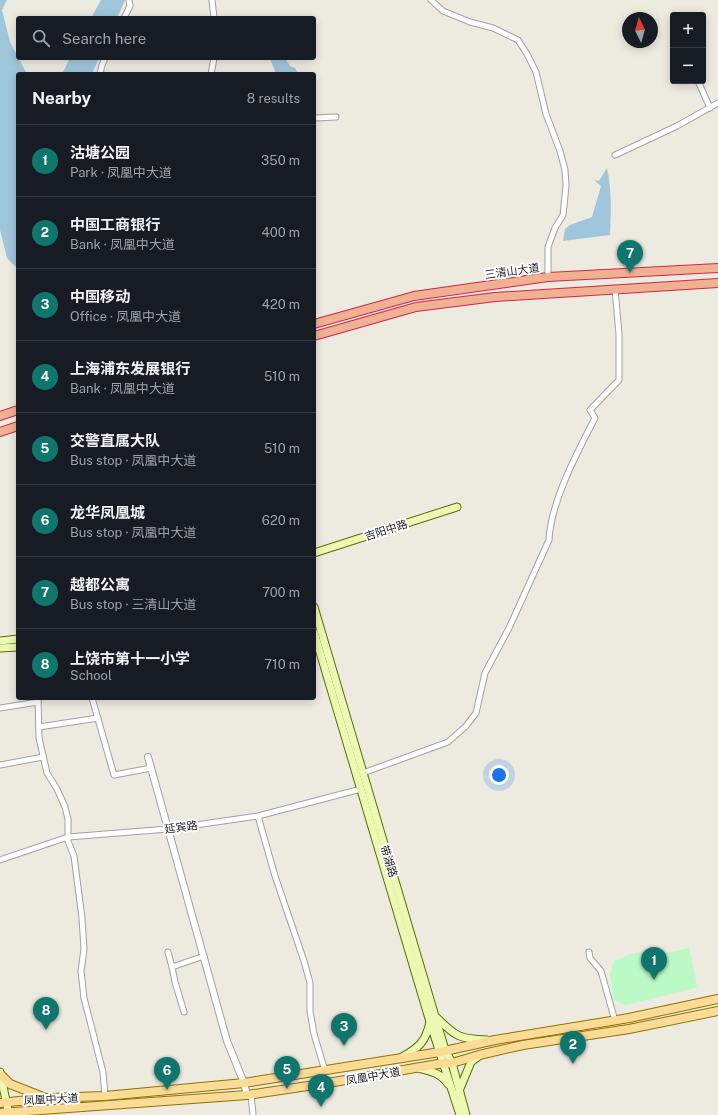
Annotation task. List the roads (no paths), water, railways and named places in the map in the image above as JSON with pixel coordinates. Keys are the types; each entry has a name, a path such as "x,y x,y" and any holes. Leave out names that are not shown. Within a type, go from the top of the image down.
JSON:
{"highway":[{"name":"三清山大道","path":"316,323 414,296 548,276 718,268"},
{"path":"316,335 416,307 495,297 718,283"},
{"path":"0,416 16,411"},
{"path":"0,432 16,427"}],"main road":[{"name":"吉阳中路","path":"316,552 457,507"},
{"name":"带湖路","path":"316,614 433,1019"},
{"path":"0,641 16,639"},
{"name":"带湖路","path":"316,639 361,789 448,1063 456,1091 460,1115"},
{"path":"0,648 16,647"},
{"name":"凤凰中大道","path":"2,1102 47,1098 105,1096 244,1083 398,1059 495,1040 615,1021 718,1000"},
{"name":"凤凰中大道","path":"5,1114 46,1109 249,1095 448,1063 523,1045 629,1029 718,1011"},
{"path":"398,1059 415,1050 422,1042 433,1019 455,1035 468,1039 495,1040"},
{"path":"418,1068 435,1072 446,1080 456,1091 471,1062 479,1055"},
{"path":"1,1074 10,1084 47,1098"},
{"path":"1,1074 2,1102 5,1114"},
{"name":"带湖路","path":"456,1091 466,1115"},
{"path":"34,1115 46,1109"}],"street":[{"path":"125,16 130,6 129,0"},
{"path":"212,0 214,16"},
{"path":"431,0 443,11 470,22 493,28 518,40 536,72 546,114 560,151 565,170 563,215 555,228 548,247 548,276"},
{"path":"100,72 104,60"},
{"path":"211,72 214,60"},
{"path":"699,84 710,108"},
{"path":"615,155 677,126 718,103"},
{"path":"316,118 336,117"},
{"path":"363,773 448,742 466,726 476,713 485,673 509,628 549,540 549,526 565,480 596,418 590,410 619,380 619,334 615,289"},
{"path":"0,708 38,700 39,738 47,773 57,789 68,818 68,841 74,856 82,918 84,949 81,971 84,998 103,1072 105,1096"},
{"path":"93,700 114,775 151,768"},
{"path":"38,727 98,718"},
{"path":"148,756 227,1041 249,1095 253,1115"},
{"path":"0,765 43,757"},
{"name":"延宾路","path":"0,860 68,837 168,829 258,816 361,789"},
{"path":"258,816 275,876 310,983 310,1011 314,1034 325,1071"},
{"path":"168,952 184,1012"},
{"path":"589,952 590,958 601,971 605,981 609,1003 614,1012 615,1021"},
{"path":"172,967 204,956"}],"water":[{"path":"0,0 7,0 2,10 10,42 16,53 16,60 20,60 26,72 16,72 16,267 7,258 0,230"},
{"path":"101,0 125,0 118,16 92,16"},
{"path":"69,60 98,60 93,72 63,72"},
{"path":"271,60 286,60 290,66 295,68 297,72 275,72"},
{"path":"607,168 609,176 611,210 610,235 563,241 565,229 570,225 592,217 601,186 594,180 599,181"}],"place":[{"name":"越都公寓","path":"630,273"},
{"name":"沽塘公园","path":"654,980"},
{"name":"上饶市第十一小学","path":"46,1030"},
{"name":"中国移动","path":"344,1046"},
{"name":"中国工商银行","path":"573,1064"},
{"name":"交警直属大队","path":"287,1089"},
{"name":"龙华凤凰城","path":"167,1090"},
{"name":"上海浦东发展银行","path":"321,1107"}]}
